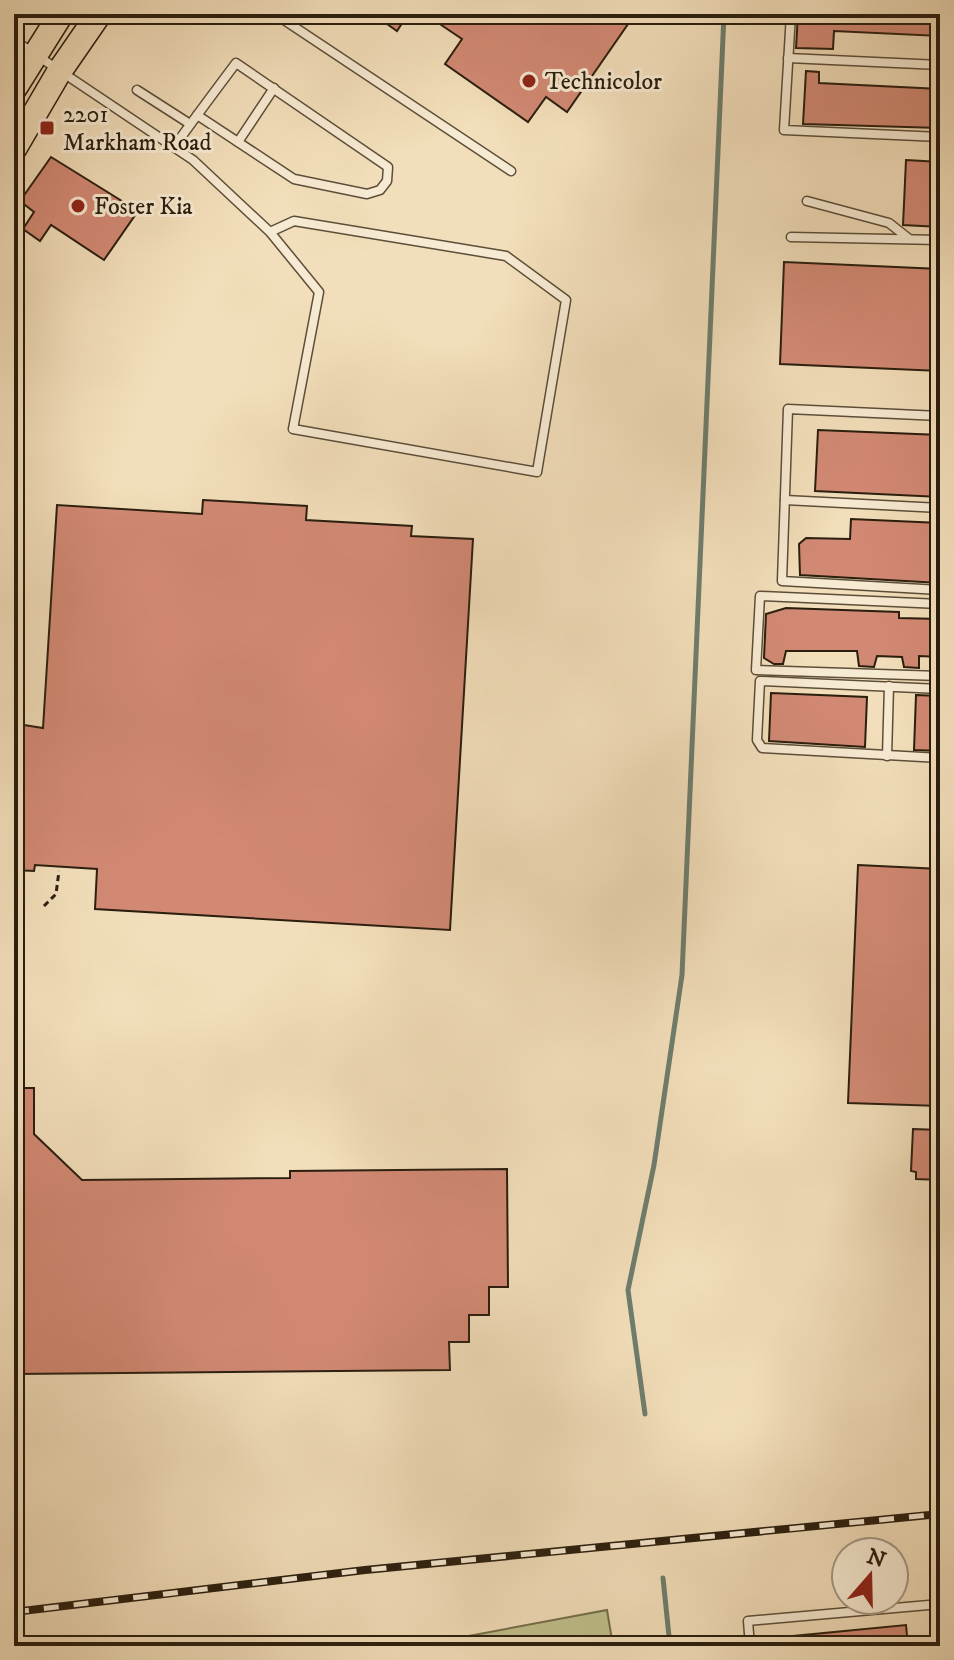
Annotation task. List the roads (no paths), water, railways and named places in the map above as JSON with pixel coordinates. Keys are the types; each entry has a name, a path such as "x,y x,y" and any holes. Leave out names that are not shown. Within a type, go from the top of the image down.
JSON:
{"main road":[{"path":"14,89 61,14"},
{"path":"14,149 59,72 99,14"}],"lane":[{"path":"275,14 511,171"},
{"path":"791,14 784,130 940,137"},
{"path":"14,40 33,56 174,147 270,232 319,292 293,429 537,472 566,300 506,256 294,221 270,232"},
{"path":"788,58 940,65"},
{"path":"174,147 190,124 236,63 388,167 387,181 380,190 367,194 294,179 197,115"},
{"path":"238,142 274,88"},
{"path":"137,90 190,124"},
{"path":"807,201 889,223 908,238"},
{"path":"791,237 940,240"},
{"path":"940,416 788,409 782,581 940,590"},
{"path":"785,500 940,508"},
{"path":"940,604 760,596 756,670 940,676"},
{"path":"940,689 760,681 757,740 762,748 940,758"},
{"path":"887,756 889,686"},
{"path":"750,1646 748,1621 940,1604"}],"waterway":[{"path":"645,1414 628,1290 654,1165 682,975 724,14"},
{"path":"663,1578 670,1646"}],"railway":[{"path":"14,1612 365,1570 940,1514"}],"place":[{"name":"Technicolor","path":"529,81"},
{"name":"2201 Markham Road","path":"47,128"},
{"name":"Foster Kia","path":"78,206"}]}
